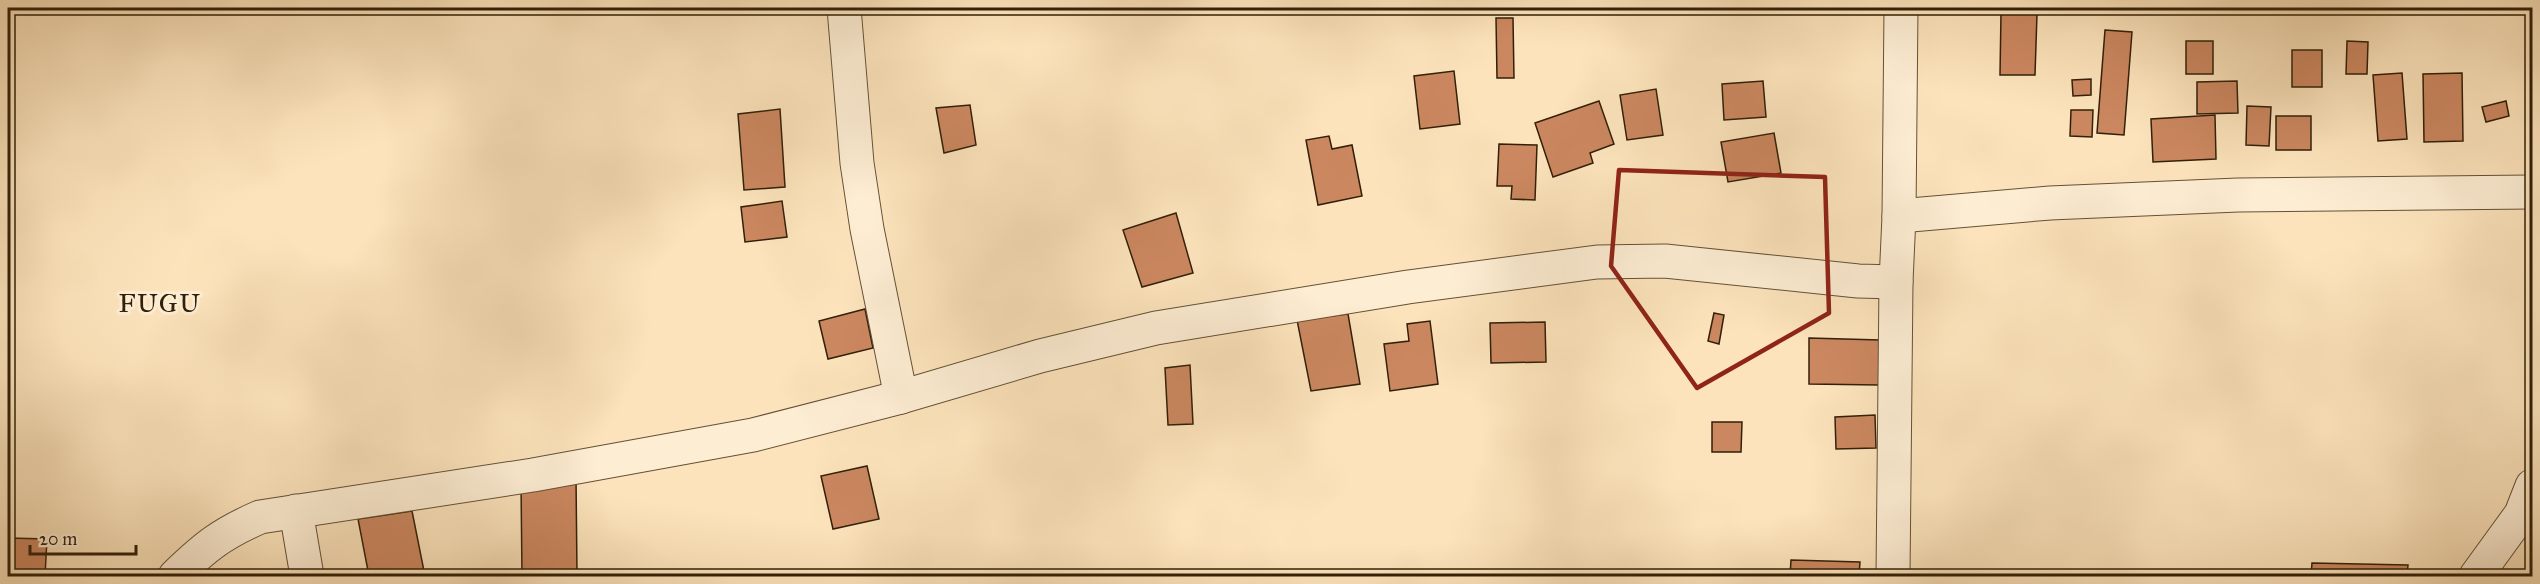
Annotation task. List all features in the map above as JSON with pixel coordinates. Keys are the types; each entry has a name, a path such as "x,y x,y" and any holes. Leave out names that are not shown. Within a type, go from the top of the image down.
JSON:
{"street":[{"path":"844,8 857,163 867,229 901,397"},
{"path":"1893,576 1900,8"},
{"path":"1899,216 2050,203 2238,195 2532,192"},
{"path":"175,576 205,546 229,530 260,517 533,475 753,435 901,397 1040,356 1156,328 1408,287 1597,262 1665,261 1858,281 1896,282"},
{"path":"2476,576 2521,514 2532,486"},
{"path":"296,512 307,576"}],"highlighted area":[{"path":"1619,170 1825,177 1829,313 1697,388 1611,266"}],"building":[{"path":"2001,13 2037,14 2035,75 2000,75"},
{"path":"1496,18 1513,18 1514,78 1497,78"},
{"path":"2105,30 2132,32 2124,135 2097,133"},
{"path":"2186,41 2213,41 2213,74 2186,74"},
{"path":"2347,41 2368,42 2367,74 2346,74"},
{"path":"2292,50 2322,50 2322,87 2292,87"},
{"path":"1454,71 1460,124 1420,129 1414,76"},
{"path":"2402,73 2407,139 2378,141 2373,75"},
{"path":"2462,73 2463,141 2424,142 2423,74"},
{"path":"2091,79 2091,95 2073,96 2072,80"},
{"path":"1763,81 1766,117 1724,120 1722,84"},
{"path":"2237,81 2238,113 2197,114 2197,82"},
{"path":"1656,89 1663,135 1627,140 1620,95"},
{"path":"1599,101 1614,144 1590,153 1593,163 1553,177 1535,123"},
{"path":"2506,101 2509,116 2486,122 2482,107"},
{"path":"970,105 976,145 944,153 936,108"},
{"path":"2247,106 2271,107 2269,146 2246,145"},
{"path":"780,109 785,187 744,190 738,114"},
{"path":"2071,110 2093,110 2092,137 2070,136"},
{"path":"2215,115 2216,159 2153,162 2151,119"},
{"path":"2276,116 2311,116 2311,150 2276,150"},
{"path":"1774,133 1781,173 1728,182 1721,142"},
{"path":"1329,136 1332,149 1352,145 1362,196 1318,205 1306,140"},
{"path":"1499,144 1537,145 1535,200 1511,199 1512,186 1497,186"},
{"path":"782,201 787,237 745,242 741,207"},
{"path":"1176,213 1193,273 1142,287 1123,230"},
{"path":"865,309 873,348 828,359 819,321"},
{"path":"1714,313 1724,315 1719,344 1708,341"},
{"path":"1348,314 1360,384 1311,391 1297,320"},
{"path":"1430,321 1438,384 1390,391 1384,344 1409,341 1407,324"},
{"path":"1545,322 1546,362 1491,363 1490,323"},
{"path":"1809,338 1880,340 1879,385 1809,384"},
{"path":"1190,365 1193,424 1168,425 1165,368"},
{"path":"1875,415 1876,448 1836,449 1835,417"},
{"path":"1712,422 1742,422 1741,452 1712,452"},
{"path":"867,466 879,519 833,529 821,476"},
{"path":"576,477 577,575 522,576 521,483"},
{"path":"412,511 425,576 369,576 358,519"},
{"path":"8,538 47,539 45,576 8,576"},
{"path":"1791,560 1860,562 1859,576 1790,576"},
{"path":"2312,563 2408,565 2407,576 2311,576"}],"district":[{"name":"FUGU","path":"160,303"}]}
